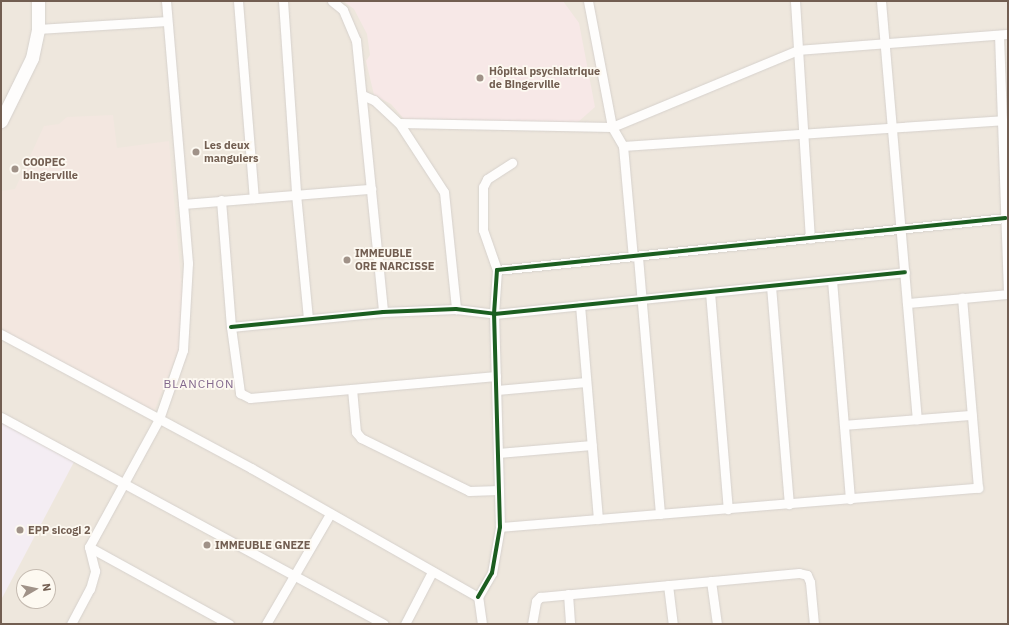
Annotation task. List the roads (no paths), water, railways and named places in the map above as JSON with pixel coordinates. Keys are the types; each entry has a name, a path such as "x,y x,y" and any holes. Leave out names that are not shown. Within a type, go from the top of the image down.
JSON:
{"main road":[{"path":"1,122 32,58 38,29 38,1"}],"street":[{"path":"71,624 90,589 95,571 89,547 159,419 179,366 185,332 188,263 166,1"},
{"path":"238,1 254,198"},
{"path":"283,1 296,194 308,318"},
{"path":"332,1 343,10 356,40 383,312"},
{"path":"588,1 612,127 623,146 642,299 660,514"},
{"path":"795,1 810,239"},
{"path":"881,1 917,419"},
{"path":"38,29 167,21"},
{"path":"399,123 612,127 798,50 884,42 1003,34 1002,120 1006,174 1005,218 1008,289"},
{"path":"362,94 374,100 399,123 444,192 456,309"},
{"path":"623,146 803,132 1002,120"},
{"path":"482,624 478,597 492,573 500,528 494,314 497,270 483,230 483,187 487,179 512,163"},
{"path":"183,204 371,189"},
{"path":"221,200 231,327 240,393 250,398 496,376"},
{"path":"497,270 636,257 1005,218"},
{"path":"231,327 308,318 383,312 456,309 494,314 905,272"},
{"path":"832,280 850,499"},
{"path":"771,286 790,504"},
{"path":"710,292 728,509"},
{"path":"907,303 1008,294"},
{"path":"500,528 978,488 962,298"},
{"path":"580,305 598,519"},
{"path":"1,334 159,419 478,597"},
{"path":"497,390 586,382"},
{"path":"352,389 356,432 361,438 469,491 499,490"},
{"path":"844,425 972,415"},
{"path":"1,417 124,482 384,624"},
{"path":"498,453 592,445"},
{"path":"266,624 330,514"},
{"path":"89,547 229,624"},
{"path":"405,624 432,572"},
{"path":"532,624 536,601 540,597 799,573 807,576 810,582 814,624"},
{"path":"711,581 717,624"},
{"path":"668,585 673,624"},
{"path":"568,594 570,624"}],"place":[{"name":"Hôpital psychiatrique de Bingerville","path":"480,78"},
{"name":"Les deux manguiers","path":"196,152"},
{"name":"CO0PEC bingerville","path":"15,169"},
{"name":"IMMEUBLE ORE NARCISSE","path":"347,260"},
{"name":"EPP sicogi 2","path":"20,530"},
{"name":"IMMEUBLE GNEZE","path":"207,545"}],"district":[{"name":"BLANCHON","path":"199,384"}]}
